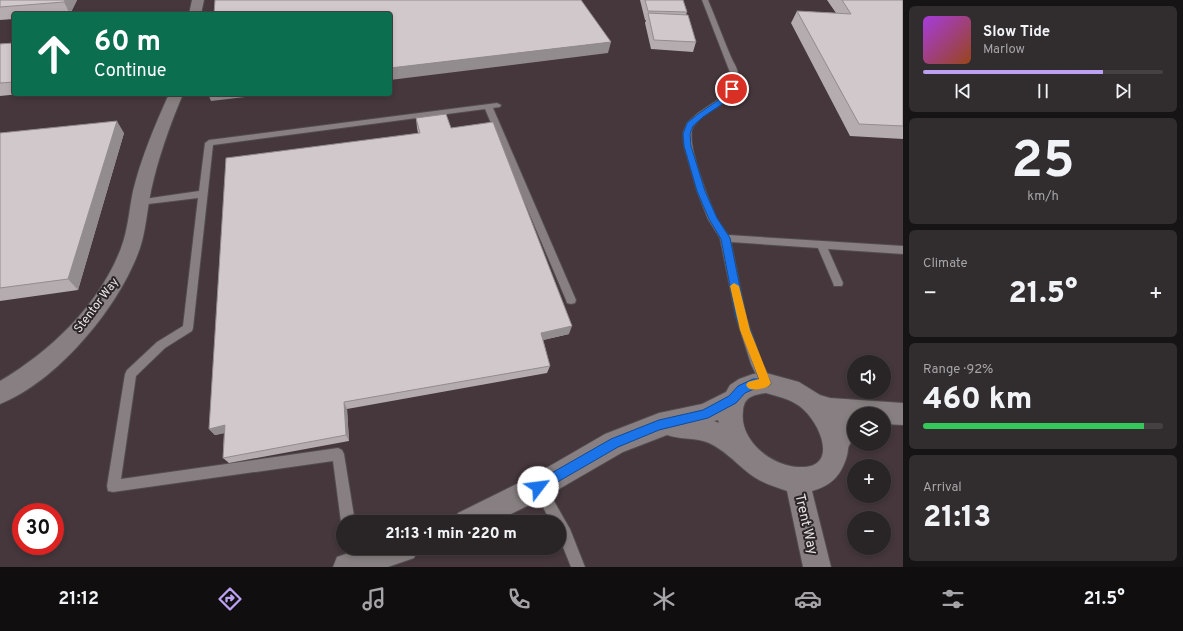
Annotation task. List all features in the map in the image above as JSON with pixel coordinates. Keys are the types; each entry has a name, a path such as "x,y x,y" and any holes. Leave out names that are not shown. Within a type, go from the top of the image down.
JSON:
{"street":[{"path":"195,12 198,0"},
{"name":"Stentor Way","path":"0,393 11,387 50,358 86,323 116,283 130,248 154,146 175,96"},
{"path":"481,515 538,487 614,442 659,425 705,414 732,400 741,390 753,384 766,383 787,387 813,403 830,409 894,414"},
{"path":"732,400 730,421 735,438 745,452"},
{"path":"659,425 691,426 710,431 727,438 761,467 778,476 797,480 813,480 824,474 834,462 835,442 830,425 813,403"},
{"path":"835,442 847,429"},
{"name":"Trent Way","path":"797,480 817,567"},
{"path":"352,562 378,555"}],"lane":[{"path":"705,0 735,75 732,89 726,98 701,115 690,125 687,134 688,146 701,191 713,219 725,238 741,317 757,364 766,383"},
{"path":"347,515 338,454 113,486 131,374 161,345 188,328 209,143 492,106 571,300"},
{"path":"140,202 203,194"},
{"path":"725,238 903,250"},
{"path":"822,245 838,283"},
{"path":"538,487 554,515"},
{"path":"566,537 578,567"}],"shaded area":[{"path":"0,0 903,0 903,567 0,567"}],"building":[{"path":"0,0 65,0 64,2 0,7"},
{"path":"215,0 581,0 611,42 392,68 392,12 214,12"},
{"path":"645,0 683,0 687,12 648,11"},
{"path":"842,0 903,0 903,126 859,124 797,11 851,14"},
{"path":"648,13 688,15 696,42 654,40"},
{"path":"12,43 12,82 0,83 0,44"},
{"path":"446,114 451,128 493,122 572,326 541,333 550,366 344,402 346,435 223,458 225,425 209,429 226,158 420,133 416,118"},
{"path":"117,121 68,279 0,288 0,133"}],"slow traffic":[{"path":"734,286 745,330 757,364 766,383 751,385"}],"route":[{"path":"538,487 614,442 659,425 705,414 732,400 741,390 753,384 766,383 757,364 741,317 725,238 713,219 701,191 688,146 687,134 690,125 701,115 726,98 732,89"}]}
